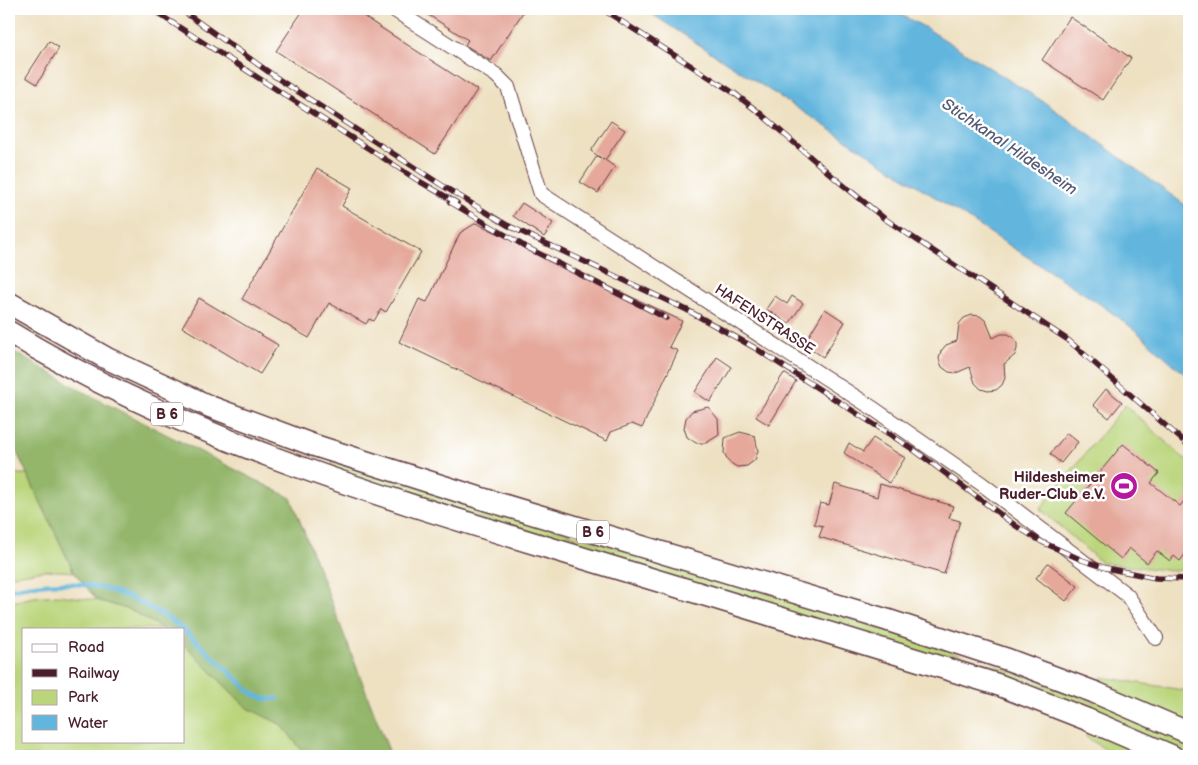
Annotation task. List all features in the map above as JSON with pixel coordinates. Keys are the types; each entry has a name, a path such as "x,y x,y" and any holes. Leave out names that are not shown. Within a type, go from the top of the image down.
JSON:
{"main road":[{"name":"B 6","path":"9,303 106,358 211,407 313,445 480,498 887,620 1000,657 1094,692 1189,733"},
{"name":"B 6","path":"9,332 94,380 200,430 333,480 999,685 1086,719 1172,756"}],"street":[{"name":"HAFENSTRASSE","path":"393,9 496,75 508,87 542,194 874,408 982,484 1127,595 1156,638"}],"green space":[{"path":"9,349 89,395 291,498 391,756 306,756 282,725 246,707 185,645 185,628 162,628 130,610 97,600 74,572 9,436"},
{"name":"Hildesheimer Ruder-Club e.V.","path":"1125,405 1189,463 1189,569 1174,571 1102,563 1040,509"},
{"path":"333,461 880,628 1005,669 1095,702 1102,677 1189,691 1189,756 1116,756 1086,737 1092,712 330,471"},
{"path":"9,474 27,474 74,572 46,570 9,576"},
{"path":"58,595 97,600 130,610 162,628 22,628 22,742 185,742 185,645 246,707 282,725 306,756 9,756 9,603 33,597"}],"water":[{"name":"Stichkanal Hildesheim","path":"644,9 890,9 926,28 1047,104 1189,208 1189,378 1135,330 1100,304"}],"building":[{"path":"304,9 352,9 477,90 435,154 276,51"},
{"path":"419,9 525,9 491,61 465,45 468,40"},
{"path":"1070,17 1131,58 1103,100 1042,60"},
{"path":"49,41 59,48 37,84 26,77"},
{"path":"611,121 625,130 605,160 615,167 598,193 580,182 597,156 604,160 591,151"},
{"path":"317,168 352,188 342,206 421,252 386,312 381,309 374,321 369,319 366,324 329,303 309,338 242,299"},
{"path":"522,203 553,223 544,237 513,216"},
{"path":"476,223 682,321 669,347 678,351 642,428 632,424 611,432 607,441 399,342 419,299 427,302 460,233"},
{"path":"775,296 787,304 792,296 803,303 789,324 766,309"},
{"path":"199,298 278,345 260,374 182,327"},
{"path":"825,309 845,322 823,357 804,344"},
{"path":"972,315 980,316 986,321 993,338 1001,334 1008,334 1017,343 1015,355 1004,364 1005,378 1002,385 996,390 988,391 981,389 975,383 970,367 956,373 949,372 942,367 939,359 941,351 946,345 957,341 959,324 964,318"},
{"path":"717,357 732,367 710,402 695,392"},
{"path":"784,373 796,381 769,425 756,417"},
{"path":"1106,389 1122,402 1109,418 1093,405"},
{"path":"708,407 718,419 719,435 706,443 696,443 687,437 684,428 686,418 692,411"},
{"path":"740,432 755,436 758,451 755,460 747,466 737,467 729,462 724,453 725,438"},
{"path":"1067,433 1078,442 1061,463 1050,454"},
{"path":"873,438 905,458 889,483 844,453 849,443 863,452"},
{"path":"1123,444 1159,473 1151,483 1180,506 1189,495 1189,549 1180,561 1174,556 1170,561 1157,551 1147,563 1129,548 1121,559 1066,513"},
{"path":"835,484 877,497 880,484 953,506 949,518 960,521 944,574 819,537 823,526 814,524 820,503 829,505"},
{"path":"1048,563 1078,586 1066,601 1036,578"}],"waterway":[{"path":"9,590 56,583 79,584 100,588 142,603 182,628"},
{"path":"185,631 253,694 265,699 278,699"}],"railway":[{"path":"151,9 419,181 457,203"},
{"path":"180,9 280,80 443,186 507,225 687,310 755,348 914,450 1016,526 1042,542 1082,560 1106,568 1156,578 1189,579"},
{"path":"602,9 734,93 885,219 1068,340 1189,446"},
{"path":"450,202 526,247 666,318"}],"place":[{"name":"Hildesheimer Ruder-Club e.V.","path":"1124,486"}]}
